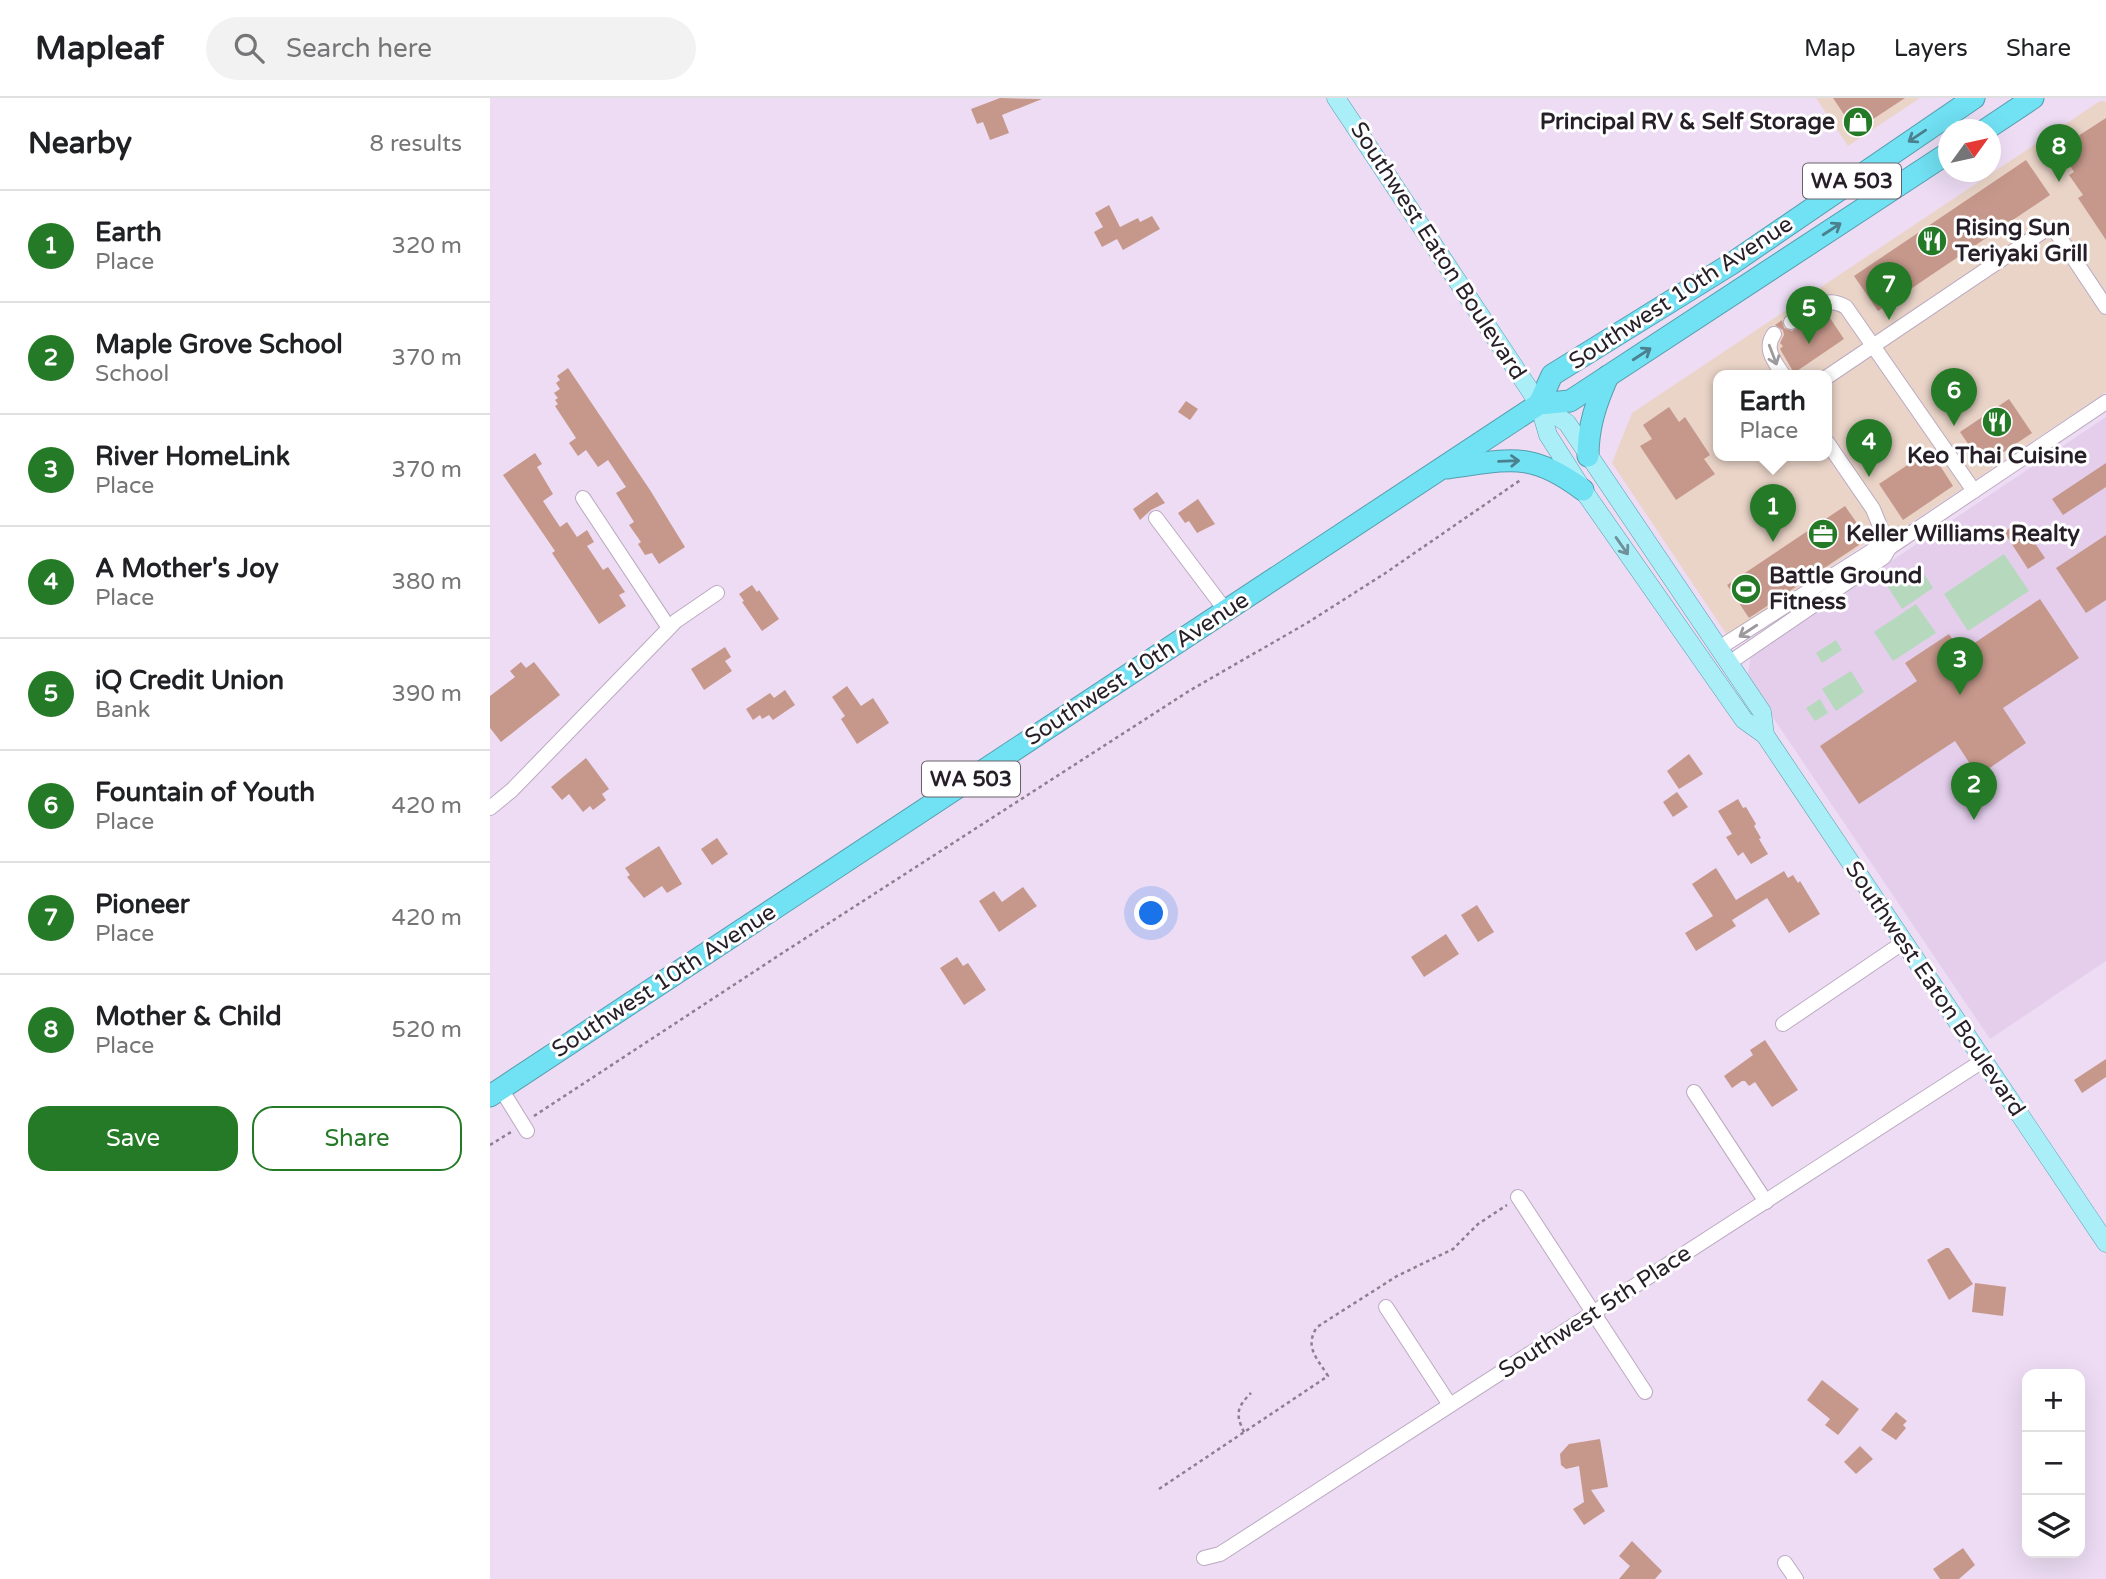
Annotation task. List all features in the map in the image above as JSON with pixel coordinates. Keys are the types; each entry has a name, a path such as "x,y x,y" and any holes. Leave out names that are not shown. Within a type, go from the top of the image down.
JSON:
{"highway":[{"name":"Southwest 10th Avenue","path":"1539,404 1552,375 1731,264 1974,98"},
{"path":"2001,119 2033,98"},
{"name":"Southwest 10th Avenue","path":"495,1093 1539,404 1570,401 1938,160"},
{"path":"1588,456 1593,410 1608,376"},
{"path":"1441,469 1505,460 1537,463 1557,472 1583,490"}],"main road":[{"name":"Southwest Eaton Boulevard","path":"1336,98 1539,404 1548,435 1583,490 1744,720 1765,735 2104,1234"},
{"name":"Southwest Eaton Boulevard","path":"1539,404 1567,423 1762,712 1765,735"},
{"path":"1668,612 1694,630 1714,659 1729,663"}],"street":[{"path":"1832,374 2045,230 2056,233 2106,307"},
{"path":"1791,323 1820,303 1830,301 1846,307 1974,491"},
{"path":"1774,334 1769,346 1771,356 1780,370"},
{"path":"1729,663 1884,557 1889,548 2106,402"},
{"path":"1832,449 1874,509 1889,548"},
{"path":"583,498 669,628"},
{"path":"1156,518 1226,611"},
{"path":"1718,648 1878,547 1889,548"},
{"path":"490,807 512,790 669,628 717,593"},
{"path":"1783,1024 1904,942"},
{"name":"Southwest 5th Place","path":"1204,1558 1220,1553 1984,1060"},
{"path":"495,1093 525,1127"},
{"path":"1694,1093 1766,1202"},
{"path":"1518,1198 1645,1392"},
{"path":"1386,1307 1450,1405"},
{"path":"1785,1563 1796,1579"}],"path":[{"path":"490,1145 525,1127 784,952 1189,691 1307,623 1384,574 1535,470 1537,463"},
{"path":"1159,1489 1328,1376 1311,1348 1311,1337 1317,1327 1397,1276 1453,1249 1478,1224 1518,1198"},
{"path":"1244,1432 1236,1413 1239,1405 1251,1393"}],"shaded area":[{"name":"Principal RV & Self Storage","path":"1816,98 1920,98 1848,146"},
{"path":"2100,101 2106,102 2106,392 1899,531 1865,544 1727,635 1612,463 1632,413 1978,182 2001,182 2001,167"},
{"path":"2106,417 2106,961 1990,1039 1747,679 1751,655"}],"green space":[{"path":"2004,554 2029,591 1968,631 1944,594"},
{"path":"1919,566 1933,588 1902,609 1888,587"},
{"path":"1916,604 1936,633 1893,661 1874,632"},
{"path":"1836,640 1842,650 1822,663 1816,653"},
{"path":"1851,671 1864,692 1836,711 1822,689"},
{"path":"1820,699 1828,713 1815,721 1806,708"}],"building":[{"path":"1000,98 1042,99 1002,115 1009,133 990,140 983,122 977,124 971,109"},
{"path":"1833,98 1905,98 1855,131"},
{"path":"2106,118 2106,240 2078,198 2083,195 2069,175 2074,172 2063,155 2067,152 2065,149 2077,141 2075,138"},
{"path":"2026,160 2050,195 1878,311 1854,276 1993,182 2001,182 2001,177"},
{"path":"1109,205 1120,227 1138,218 1140,222 1152,216 1160,229 1123,250 1117,239 1102,247 1094,232 1103,227 1095,213"},
{"path":"1826,312 1844,339 1798,370 1792,370 1780,349 1783,346 1780,343 1783,330 1775,325 1782,320 1784,328 1792,331"},
{"path":"568,368 685,547 659,564 652,553 645,555 638,544 641,542 629,525 634,522 616,493 626,487 608,460 598,467 586,450 578,456 569,443 576,438 555,406 558,404 555,400 558,398 554,393 560,389 556,383 560,380 557,376"},
{"path":"2009,399 2032,433 1983,466 1960,432"},
{"path":"1186,401 1198,409 1190,420 1178,412"},
{"path":"1669,407 1679,422 1685,417 1710,455 1704,459 1715,474 1676,500 1640,446 1652,439 1643,425"},
{"path":"1930,450 1953,486 1903,520 1879,484"},
{"path":"535,453 542,464 537,467 553,494 543,501 560,527 567,522 577,537 587,530 594,542 587,546 603,570 608,567 625,592 619,595 626,606 599,624 552,553 555,551 503,475"},
{"path":"2106,463 2106,487 2063,515 2052,499"},
{"path":"1157,492 1165,503 1140,520 1133,509"},
{"path":"1198,499 1215,524 1197,533 1189,521 1185,523 1178,513"},
{"path":"1845,506 1868,539 1749,618 1727,585"},
{"path":"2020,521 2045,558 2028,569 2004,532"},
{"path":"2106,535 2106,600 2086,613 2056,568"},
{"path":"752,585 757,592 759,590 779,619 762,631 739,594"},
{"path":"2040,599 2079,658 2003,708 2026,743 1978,776 1955,741 1859,804 1820,746 1917,681 1905,663 1949,634 1961,652"},
{"path":"725,647 731,657 725,661 732,671 704,690 691,669"},
{"path":"521,662 526,668 534,662 560,695 501,742 490,728 490,696 515,677 510,671"},
{"path":"847,686 861,706 873,698 889,723 857,744 841,719 845,716 832,697"},
{"path":"785,690 795,705 773,720 769,715 762,719 760,715 753,720 746,709 770,693 774,698"},
{"path":"1689,754 1703,774 1679,789 1667,771"},
{"path":"586,758 609,789 602,794 606,800 593,810 590,806 583,812 569,794 562,800 551,787"},
{"path":"1677,792 1688,807 1673,817 1663,802"},
{"path":"1738,799 1756,824 1754,826 1761,838 1759,839 1768,854 1751,864 1743,852 1738,856 1726,837 1732,834 1718,811"},
{"path":"717,838 728,854 712,865 701,849"},
{"path":"659,846 682,884 667,893 662,886 644,898 627,877 630,875 625,868"},
{"path":"1716,868 1736,900 1784,871 1788,878 1793,875 1798,883 1800,881 1820,914 1789,933 1767,898 1732,920 1736,926 1696,951 1685,933 1713,916 1692,884"},
{"path":"1023,887 1037,906 999,932 979,901 994,891 1002,902"},
{"path":"1477,905 1494,932 1478,942 1461,915"},
{"path":"1446,934 1459,954 1424,977 1411,957"},
{"path":"957,957 963,966 968,963 986,990 964,1005 940,968"},
{"path":"1765,1040 1798,1090 1772,1107 1755,1082 1749,1086 1742,1081 1732,1088 1724,1076 1753,1055 1750,1050"},
{"path":"2106,1059 2106,1077 2082,1093 2074,1080"},
{"path":"1949,1248 1973,1284 1949,1300 1927,1260"},
{"path":"1975,1283 2006,1287 2003,1316 1972,1312"},
{"path":"1822,1380 1859,1409 1838,1435 1825,1425 1830,1419 1807,1400"},
{"path":"1896,1412 1907,1421 1903,1425 1906,1428 1896,1440 1881,1430"},
{"path":"1600,1439 1608,1487 1591,1490 1605,1511 1584,1525 1573,1509 1584,1502 1579,1466 1566,1469 1561,1465 1560,1454 1569,1444"},
{"path":"1860,1446 1873,1459 1856,1474 1844,1462"},
{"path":"1632,1541 1662,1571 1655,1579 1619,1579 1630,1566 1619,1556"},
{"path":"1963,1548 1975,1565 1959,1579 1940,1579 1933,1569"}],"place":[{"name":"Principal RV & Self Storage","path":"1858,122"},
{"name":"Mother & Child","path":"2059,182"},
{"name":"Rising Sun Teriyaki Grill","path":"1932,241"},
{"name":"Pioneer","path":"1889,320"},
{"name":"iQ Credit Union","path":"1809,344"},
{"name":"Keo Thai Cuisine","path":"1997,422"},
{"name":"Fountain of Youth","path":"1954,426"},
{"name":"A Mother's Joy","path":"1869,477"},
{"name":"Keller Williams Realty","path":"1823,534"},
{"name":"Earth","path":"1773,542"},
{"name":"Battle Ground Fitness","path":"1746,589"},
{"name":"River HomeLink","path":"1960,695"},
{"name":"Maple Grove School","path":"1974,820"}]}
